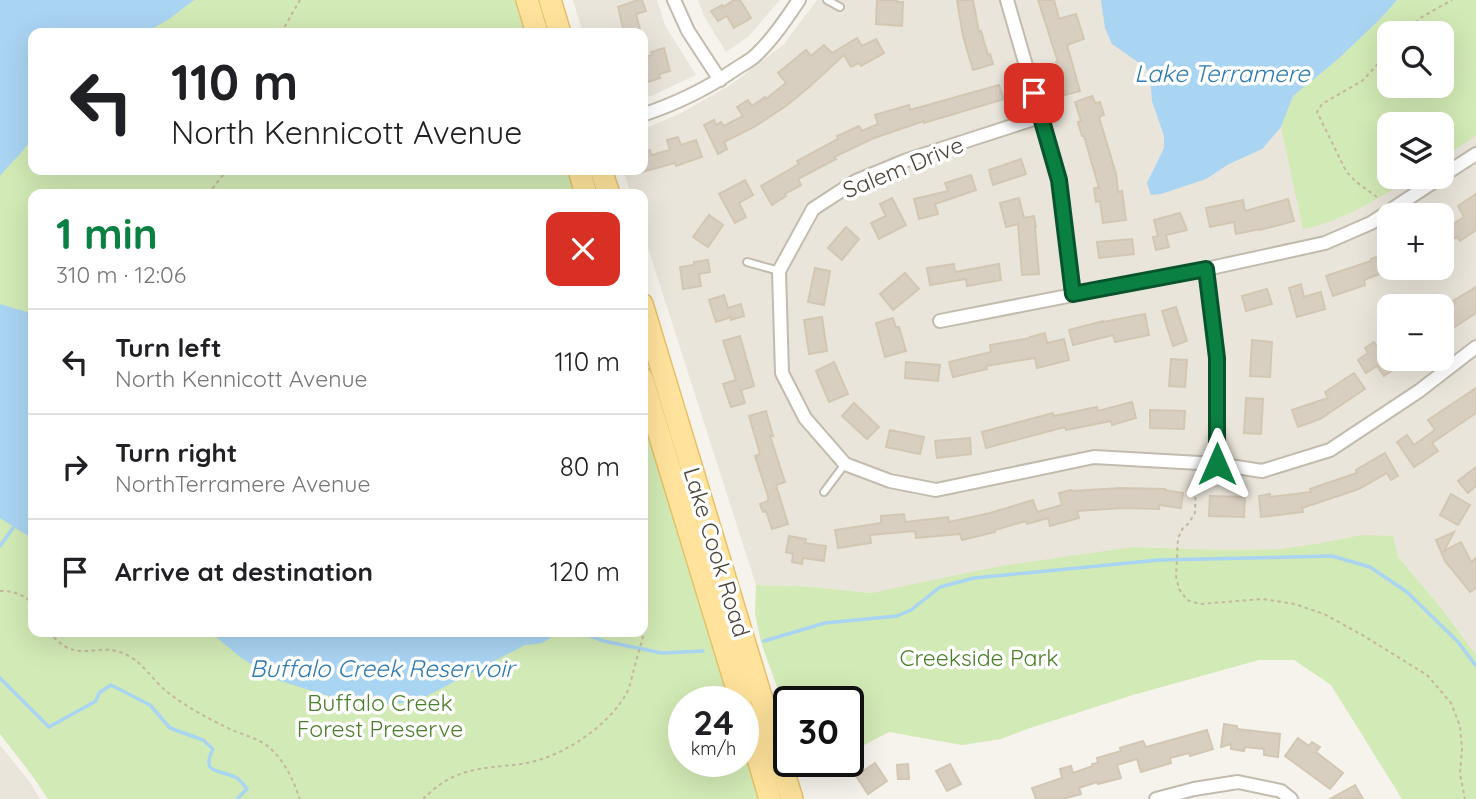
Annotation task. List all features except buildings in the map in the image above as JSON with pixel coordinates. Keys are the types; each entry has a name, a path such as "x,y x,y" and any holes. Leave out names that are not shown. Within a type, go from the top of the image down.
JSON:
{"main road":[{"path":"527,0 535,28"},
{"path":"550,0 558,28"},
{"name":"Lake Cook Road","path":"648,324 792,799"},
{"name":"Lake Cook Road","path":"648,398 736,686"},
{"path":"759,762 770,799"}],"street":[{"path":"674,0 688,31 720,80"},
{"path":"648,113 693,96 756,55 779,29 799,0"},
{"path":"1007,0 1059,180 1073,294"},
{"name":"Salem Drive","path":"779,271 813,209 856,181 908,160 1040,117"},
{"path":"1454,168 1476,154"},
{"path":"940,321 1325,243 1371,223 1422,189"},
{"path":"1206,269 1217,358 1217,464"},
{"path":"779,271 782,373 805,418 845,464 890,481 936,490 1094,457 1217,464 1262,471 1330,450 1419,391 1476,347"},
{"path":"1156,799 1238,782 1281,791 1292,799"}],"lane":[{"path":"827,0 840,7"},
{"path":"747,262 779,271"},
{"path":"824,492 845,464"}],"path":[{"path":"284,28 300,0"},
{"path":"1417,21 1452,0"},
{"path":"1377,65 1362,81 1322,104 1317,112 1346,171 1377,197"},
{"path":"212,189 223,175"},
{"path":"1197,463 1195,513 1178,538 1176,572 1179,589 1187,600 1200,604 1262,599 1294,604 1324,614 1427,675 1451,703 1460,726 1460,774 1465,799"},
{"path":"0,591 15,592 28,599"},
{"path":"53,637 69,650 114,650 128,656 166,691 192,709 268,746 287,768 300,799"},
{"path":"424,799 452,777 474,769 526,763 548,756 573,745 594,730 626,694 643,637"}],"shaded area":[{"path":"573,0 657,0 665,25 696,75 648,96 648,28 581,28"},
{"path":"698,0 780,0 748,37 726,52 704,16"},
{"path":"817,0 1476,0 1476,655 1398,557 1392,536 1279,549 1133,547 871,593 801,586 756,585 648,248 648,189 629,189 625,175 648,175 648,127 681,113 732,84 783,45"},
{"path":"0,745 29,781 40,799 0,799"}],"green space":[{"name":"Buffalo Creek Forest Preserve","path":"0,0 519,0 527,28 28,28 28,175 572,175 576,189 28,189 28,637 648,637 648,427 727,686 668,686 668,777 754,777 761,799 48,799 0,734"},
{"path":"1397,0 1476,0 1476,136 1454,150 1454,112 1377,112 1377,189 1393,189 1346,215 1303,229 1281,127 1293,96 1337,60 1377,22 1377,98 1454,98 1454,21 1378,21"},
{"name":"Creekside Park","path":"1362,535 1393,536 1398,557 1476,655 1476,799 1402,799 1331,685 1294,660 1259,660 1133,695 1001,739 962,745 889,732 864,745 864,686 777,686 761,642 755,614 756,585 801,586 871,593 1001,566 1133,547 1227,550 1279,549"}],"water":[{"path":"0,0 194,0 154,28 28,28 28,143 0,176"},
{"name":"Lake Terramere","path":"1101,0 1397,0 1337,60 1293,96 1281,127 1262,149 1229,164 1206,179 1151,195 1147,183 1164,148 1164,136 1152,101 1150,75 1145,67 1112,44 1105,28"},
{"path":"0,304 28,312 28,536 0,518"},
{"name":"Buffalo Creek Reservoir","path":"216,637 551,637 538,644 525,645 423,698 404,703 370,705 348,702 274,679 240,657"}],"waterway":[{"path":"0,546 13,528"},
{"path":"764,641 825,623 897,616 911,610 940,587 974,578 1159,560 1332,556 1370,567 1407,592 1458,642 1476,666"},
{"path":"593,637 662,653 703,651"},
{"path":"0,678 49,727 96,701 99,693 111,685 150,705 170,728 203,740 213,749 210,767 237,778 247,789 237,799"}],"route":[{"path":"1034,93 1059,180 1073,294 1206,269 1217,358 1217,464"}]}
